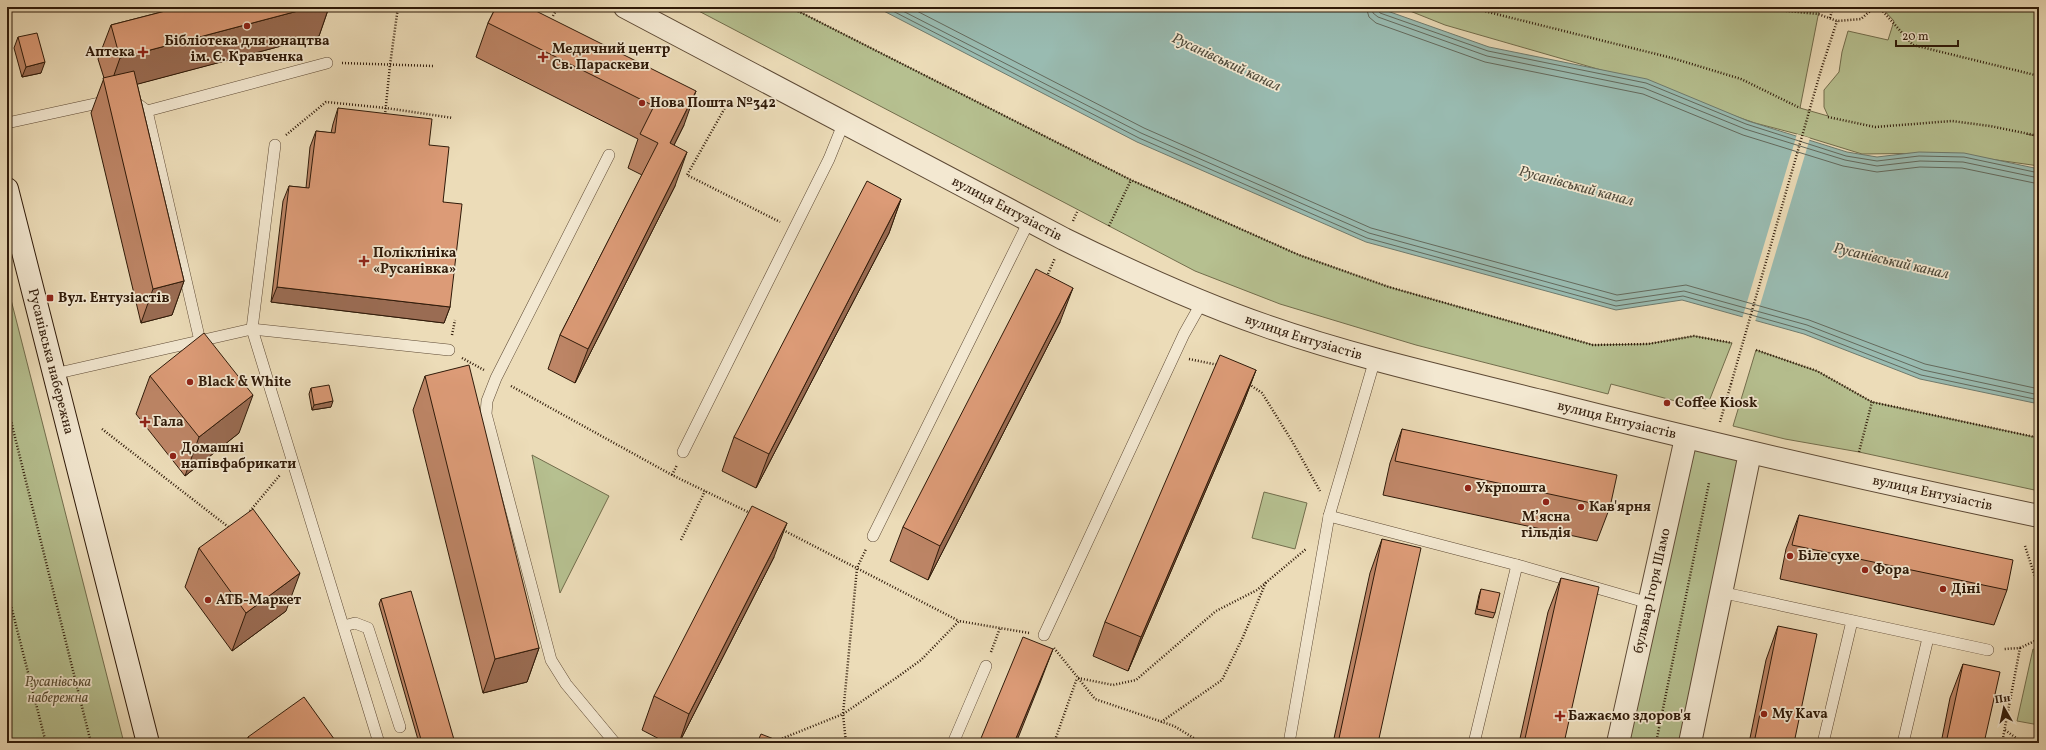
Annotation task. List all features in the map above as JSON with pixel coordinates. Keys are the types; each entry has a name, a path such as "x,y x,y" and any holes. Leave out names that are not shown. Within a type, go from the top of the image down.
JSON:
{"street":[{"name":"вулиця Ентузіастів","path":"625,7 1029,221 1114,264 1202,302 1266,326 1375,359 1686,438 2039,516"},
{"name":"Русанівська набережна","path":"7,189 148,743"},
{"name":"бульвар Ігоря Шамо","path":"1618,743 1686,438"},
{"path":"1690,743 1720,592 1750,453"}],"lane":[{"path":"147,111 327,63"},
{"path":"7,123 122,98 131,99 147,111 200,341"},
{"path":"682,452 829,159 844,122"},
{"path":"275,144 252,329 379,743"},
{"path":"609,155 496,378 487,401 486,414 488,429 546,648 558,674 615,743"},
{"path":"873,536 1029,221"},
{"path":"1044,635 1174,356 1202,302"},
{"path":"54,374 252,329 449,350"},
{"path":"1289,743 1328,516 1375,359"},
{"path":"1328,516 1517,565 1649,602"},
{"path":"1474,743 1517,565"},
{"path":"1720,592 1988,650"},
{"path":"1823,743 1852,621"},
{"path":"344,626 355,624 368,628 400,727"},
{"path":"1903,743 1928,638"},
{"path":"953,743 986,666"}],"path":[{"path":"384,122 398,7"},
{"path":"553,16 558,7"},
{"path":"790,7 1131,180 1299,255 1389,287 1593,345 1648,344 1694,336 1732,343"},
{"path":"1468,7 1693,64 1741,79 1800,108"},
{"path":"1747,7 1818,14 1837,21 1861,19 1869,12 1870,7"},
{"path":"1830,18 1832,7"},
{"path":"1879,7 1914,45 2039,76"},
{"path":"1720,422 1821,70 1837,21"},
{"path":"327,63 433,66"},
{"path":"275,144 326,102 386,108 453,118"},
{"path":"726,106 687,175 794,230"},
{"path":"1828,117 1875,127 1952,121 1990,126 2039,136"},
{"path":"1109,226 1131,180"},
{"path":"1756,350 1817,371 1872,402 2039,438"},
{"path":"1174,356 1223,366"},
{"path":"496,378 672,475 753,515"},
{"path":"1242,380 1262,393 1292,441 1320,493 1328,516"},
{"path":"1859,452 1872,402"},
{"path":"7,405 91,743"},
{"path":"102,429 234,531"},
{"path":"249,513 292,460"},
{"path":"1656,743 1709,483"},
{"path":"681,540 704,491"},
{"path":"781,529 959,621 1044,635 1095,699 1174,726 1202,743"},
{"path":"846,743 843,714 857,568 873,536"},
{"path":"1078,678 1113,685 1136,680 1216,611 1257,590 1307,549 1311,543"},
{"path":"2025,546 2039,590"},
{"path":"1161,722 1222,680 1243,637 1267,581"},
{"path":"7,590 46,743"},
{"path":"771,743 843,714 921,660 959,621"},
{"path":"986,666 1000,628"},
{"path":"1988,650 2020,648 2039,639"},
{"path":"2002,743 2020,648"},
{"path":"1054,743 1078,678"},
{"path":"2005,730 2023,743"}],"green space":[{"path":"691,7 790,7 1131,180 1299,255 1389,287 1593,345 1648,344 1694,336 1732,343 1706,409 1611,384 1608,394 1416,345 1280,304 1195,271"},
{"path":"1400,7 1797,7 1819,11 1800,108 1828,116 1824,107 1824,90 1839,72 1842,52 1848,31 1888,40 1894,21 1881,7 2039,7 2039,136 2026,134 2039,137 2039,166 1947,153 1862,154 1755,123 1608,72 1445,25"},
{"name":"Русанівська набережна","path":"7,284 124,743 7,743"},
{"path":"1756,350 1817,371 1872,402 2039,438 2039,491 1859,452 1785,439 1733,426"},
{"path":"1686,438 1750,453 1690,743 1619,743"},
{"path":"532,455 609,496 560,593"},
{"path":"1264,492 1307,503 1295,549 1252,538"},
{"path":"2033,649 2039,651 2039,725 2017,721"}],"water":[{"name":"Русанівський канал","path":"876,7 1376,7 1489,47 1647,79 1748,121 1847,152 1877,157 1919,152 1964,153 2039,169 2039,404 1920,379 1804,334 1682,300 1616,310 1366,242 1137,142"}],"pier":[{"path":"1797,134 1810,138 1755,322 1742,319"}],"building":[{"path":"181,7 313,7 120,58 111,25"},
{"path":"496,7 528,7 696,91 670,143 687,152 588,349 560,335 658,143 640,134 654,106 488,23"},
{"path":"37,33 45,62 26,67 18,37"},
{"path":"134,71 184,281 153,289 103,78"},
{"name":"Поліклініка «Русанівка»","path":"338,108 432,119 429,145 449,147 443,202 462,204 450,307 277,287 289,186 309,188 316,131 335,133"},
{"path":"867,181 901,199 769,454 734,437"},
{"path":"1036,269 1073,288 940,546 903,527"},
{"path":"204,333 253,395 199,437 150,376"},
{"path":"1220,355 1256,370 1141,637 1105,622"},
{"path":"469,365 539,648 495,659 425,376"},
{"path":"329,385 333,401 314,405 311,388"},
{"path":"1402,429 1617,475 1610,507 1395,461"},
{"path":"752,506 787,523 689,714 654,696"},
{"path":"253,509 300,573 246,613 199,548"},
{"path":"1799,515 2013,560 2007,590 1792,545"},
{"path":"1382,539 1421,548 1378,743 1338,743"},
{"path":"1561,578 1599,587 1564,743 1524,743"},
{"path":"1481,589 1500,593 1495,613 1477,609"},
{"path":"411,591 455,743 422,743 381,599"},
{"path":"1778,626 1817,634 1794,743 1754,743"},
{"path":"1023,637 1053,649 1014,743 979,743"},
{"path":"1963,664 2000,672 1984,743 1946,743"},
{"path":"304,697 337,743 253,743 248,737"},
{"path":"761,734 784,743 757,743"}],"place":[{"name":"Бібліотека для юнацтва ім. Є. Кравченка","path":"247,26"},
{"name":"Аптека","path":"143,52"},
{"name":"Медичний центр Св. Параскеви","path":"543,57"},
{"name":"Нова Пошта №342","path":"642,103"},
{"name":"Поліклініка «Русанівка»","path":"364,261"},
{"name":"Вул. Ентузіастів","path":"50,298"},
{"name":"Black & White","path":"190,382"},
{"name":"Coffee Kiosk","path":"1667,403"},
{"name":"Гала","path":"145,422"},
{"name":"Домашні напівфабрикати","path":"173,456"},
{"name":"Укрпошта","path":"1468,488"},
{"name":"М’ясна гільдія","path":"1546,502"},
{"name":"Кав'ярня","path":"1581,507"},
{"name":"Біле сухе","path":"1790,556"},
{"name":"Фора","path":"1865,570"},
{"name":"Діні","path":"1943,589"},
{"name":"АТБ-Маркет","path":"208,600"},
{"name":"My Kava","path":"1764,714"},
{"name":"Бажаємо здоров'я","path":"1560,716"}]}
